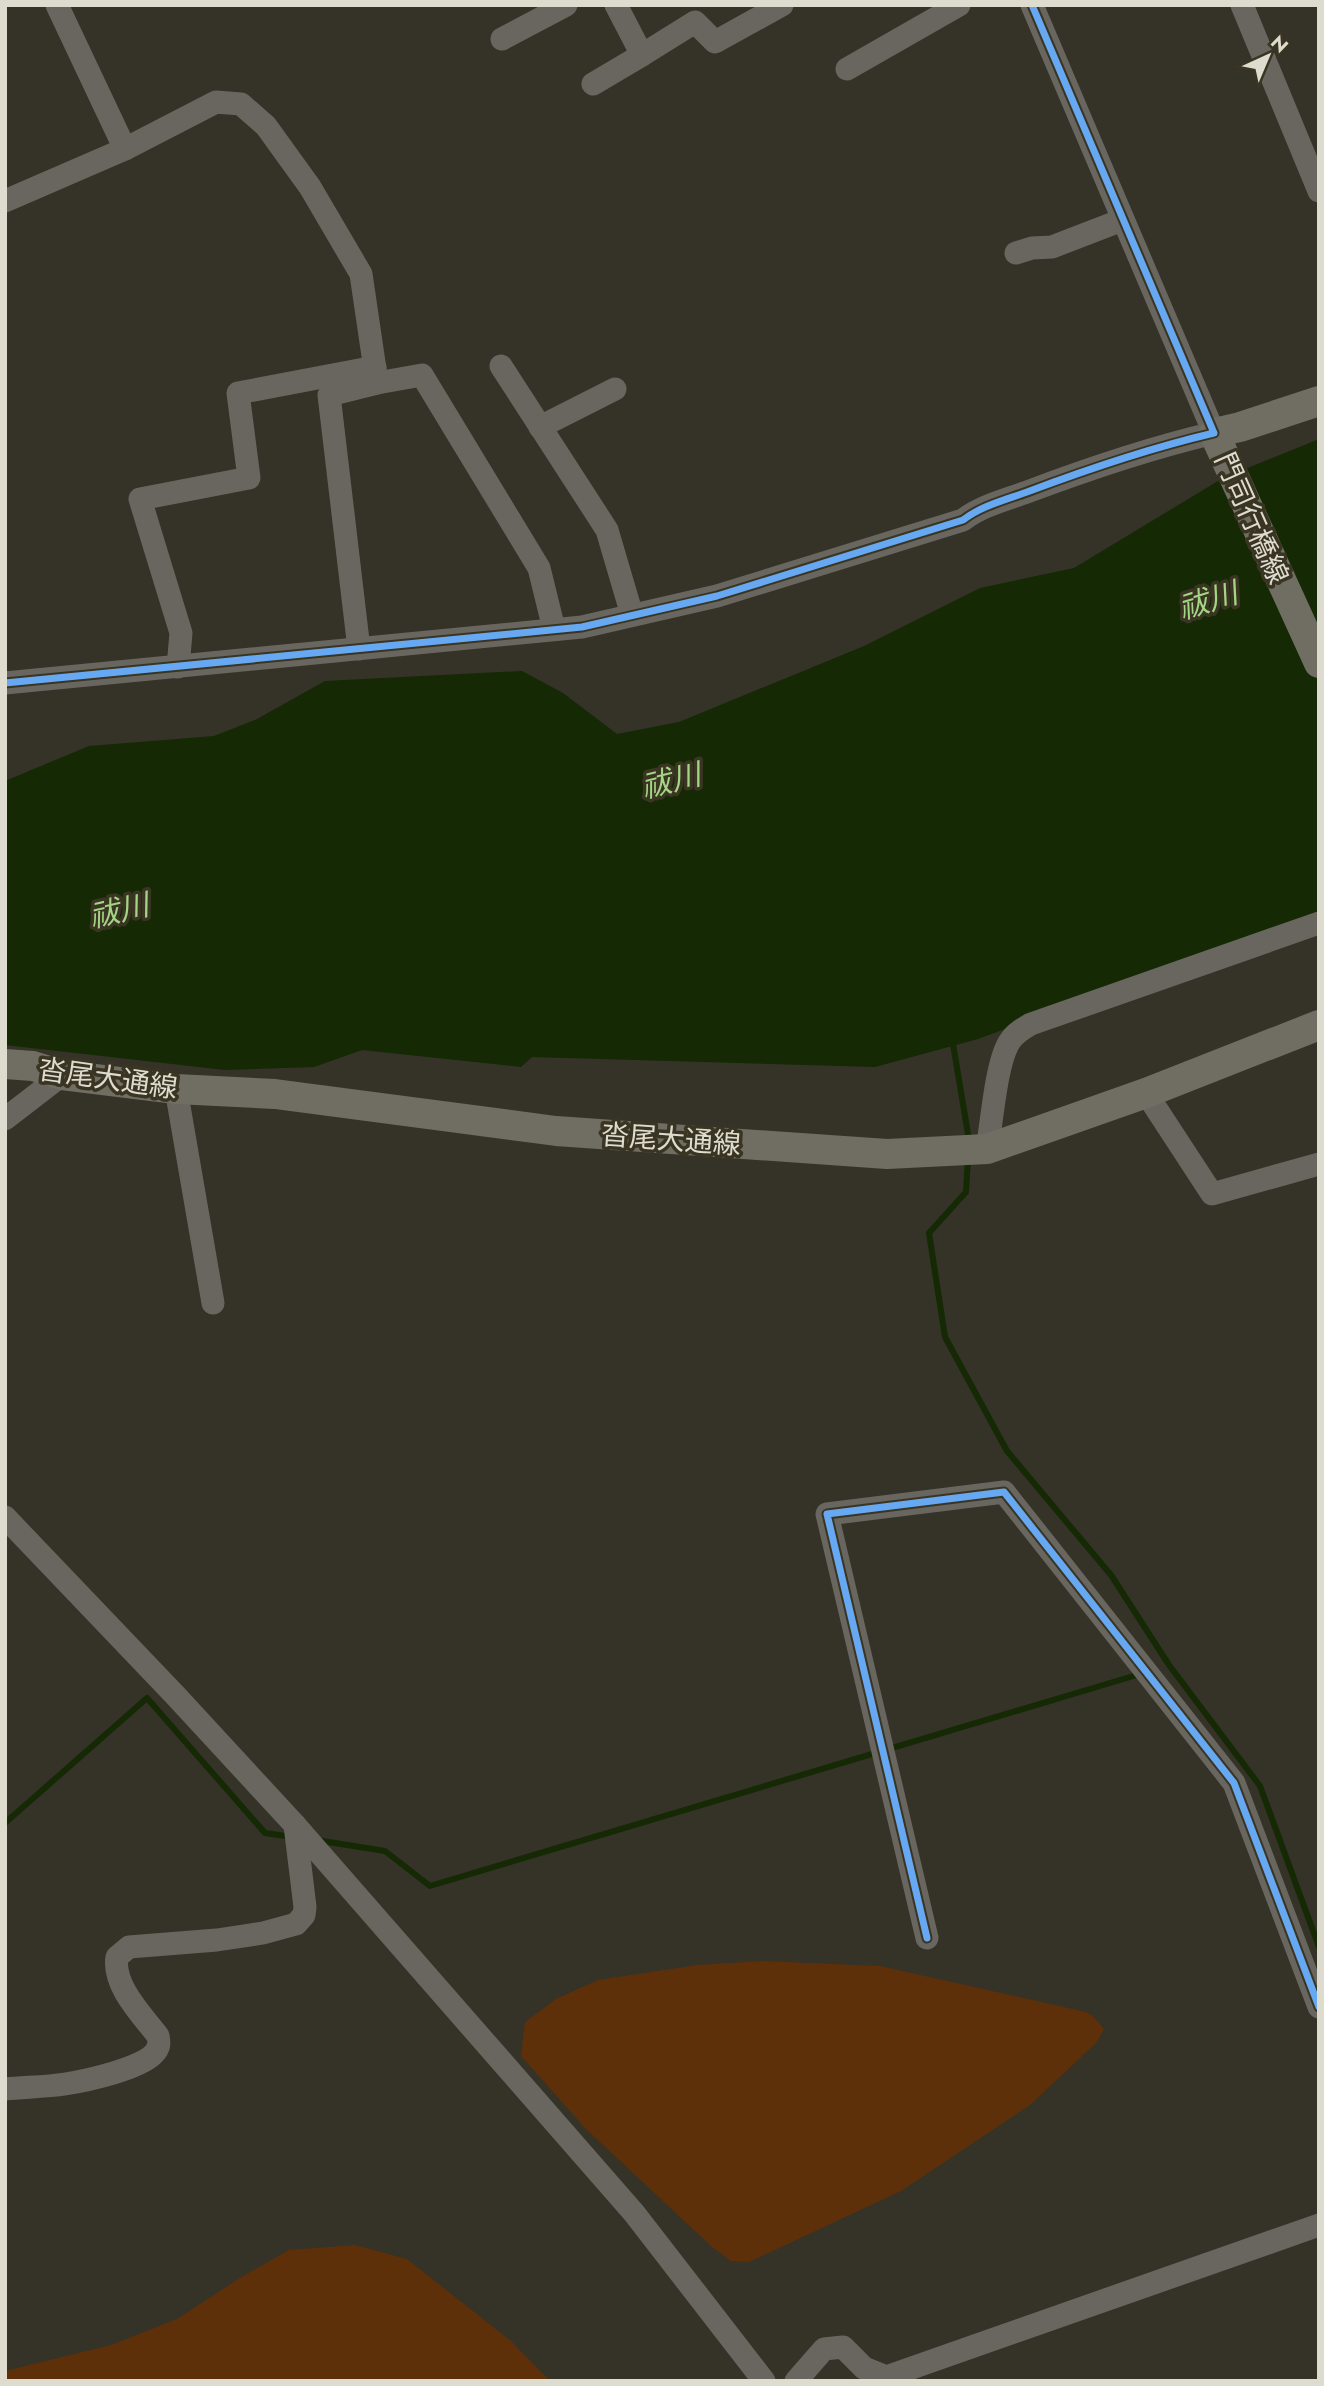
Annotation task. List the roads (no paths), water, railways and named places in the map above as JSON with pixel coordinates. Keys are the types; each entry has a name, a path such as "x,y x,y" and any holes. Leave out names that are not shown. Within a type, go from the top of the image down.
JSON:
{"main road":[{"name":"門司行橋線","path":"1319,401 1218,444 1319,663"},
{"name":"沓尾大通線","path":"19,1065 62,1075 176,1089 275,1094 556,1131 887,1154 987,1149 1146,1093 1319,1025"}],"street":[{"path":"57,5 125,149"},
{"path":"502,39 566,5"},
{"path":"616,5 642,55"},
{"path":"593,85 695,22 715,42 782,5"},
{"path":"847,69 959,5"},
{"path":"5,683 582,627 717,596 963,520 973,512 1038,487 1165,444 1218,444 1032,5"},
{"path":"1242,5 1319,191"},
{"path":"5,201 125,149 216,102 240,104 266,126 310,187 362,274 376,375"},
{"path":"1016,253 1032,248 1052,247 1122,220"},
{"path":"501,366 607,530 632,615"},
{"path":"178,667 181,633 140,499 249,478 238,393 376,375 422,374 539,568 555,629"},
{"path":"359,649 329,395 376,375"},
{"path":"540,426 615,389"},
{"path":"987,1149 1001,1068 1009,1042 1020,1030 1043,1019 1319,923"},
{"path":"5,1119 62,1075"},
{"path":"176,1089 213,1303"},
{"path":"1146,1093 1212,1194 1319,1164"},
{"path":"928,1938 827,1514 1004,1492 1234,1783 1319,2007"},
{"path":"5,1517 295,1825 634,2213 764,2381"},
{"path":"5,2089 65,2084 139,2064 150,2058 157,2051 158,2036 125,1991 118,1974 117,1957 129,1947 217,1940 263,1933 296,1924 304,1915 305,1907 295,1825"},
{"path":"796,2381 824,2349 843,2347 864,2368 886,2377 1319,2225"}],"water":[{"name":"祓川","path":"1319,439 1319,913 978,1039 875,1067 532,1057 521,1067 362,1050 314,1067 225,1070 5,1045 5,781 89,746 214,736 257,719 325,681 522,671 563,693 617,734 679,722 864,646 980,588 1074,568 1223,478"}],"waterway":[{"path":"949,1044 953,1044 969,1140"},
{"path":"968,1158 966,1192 929,1233 945,1337 1007,1451 1111,1575 1169,1665 1260,1786 1319,1947"},
{"path":"316,1840 385,1851 430,1886 1140,1674"},
{"path":"5,1823 147,1698 265,1833 292,1837"}]}
